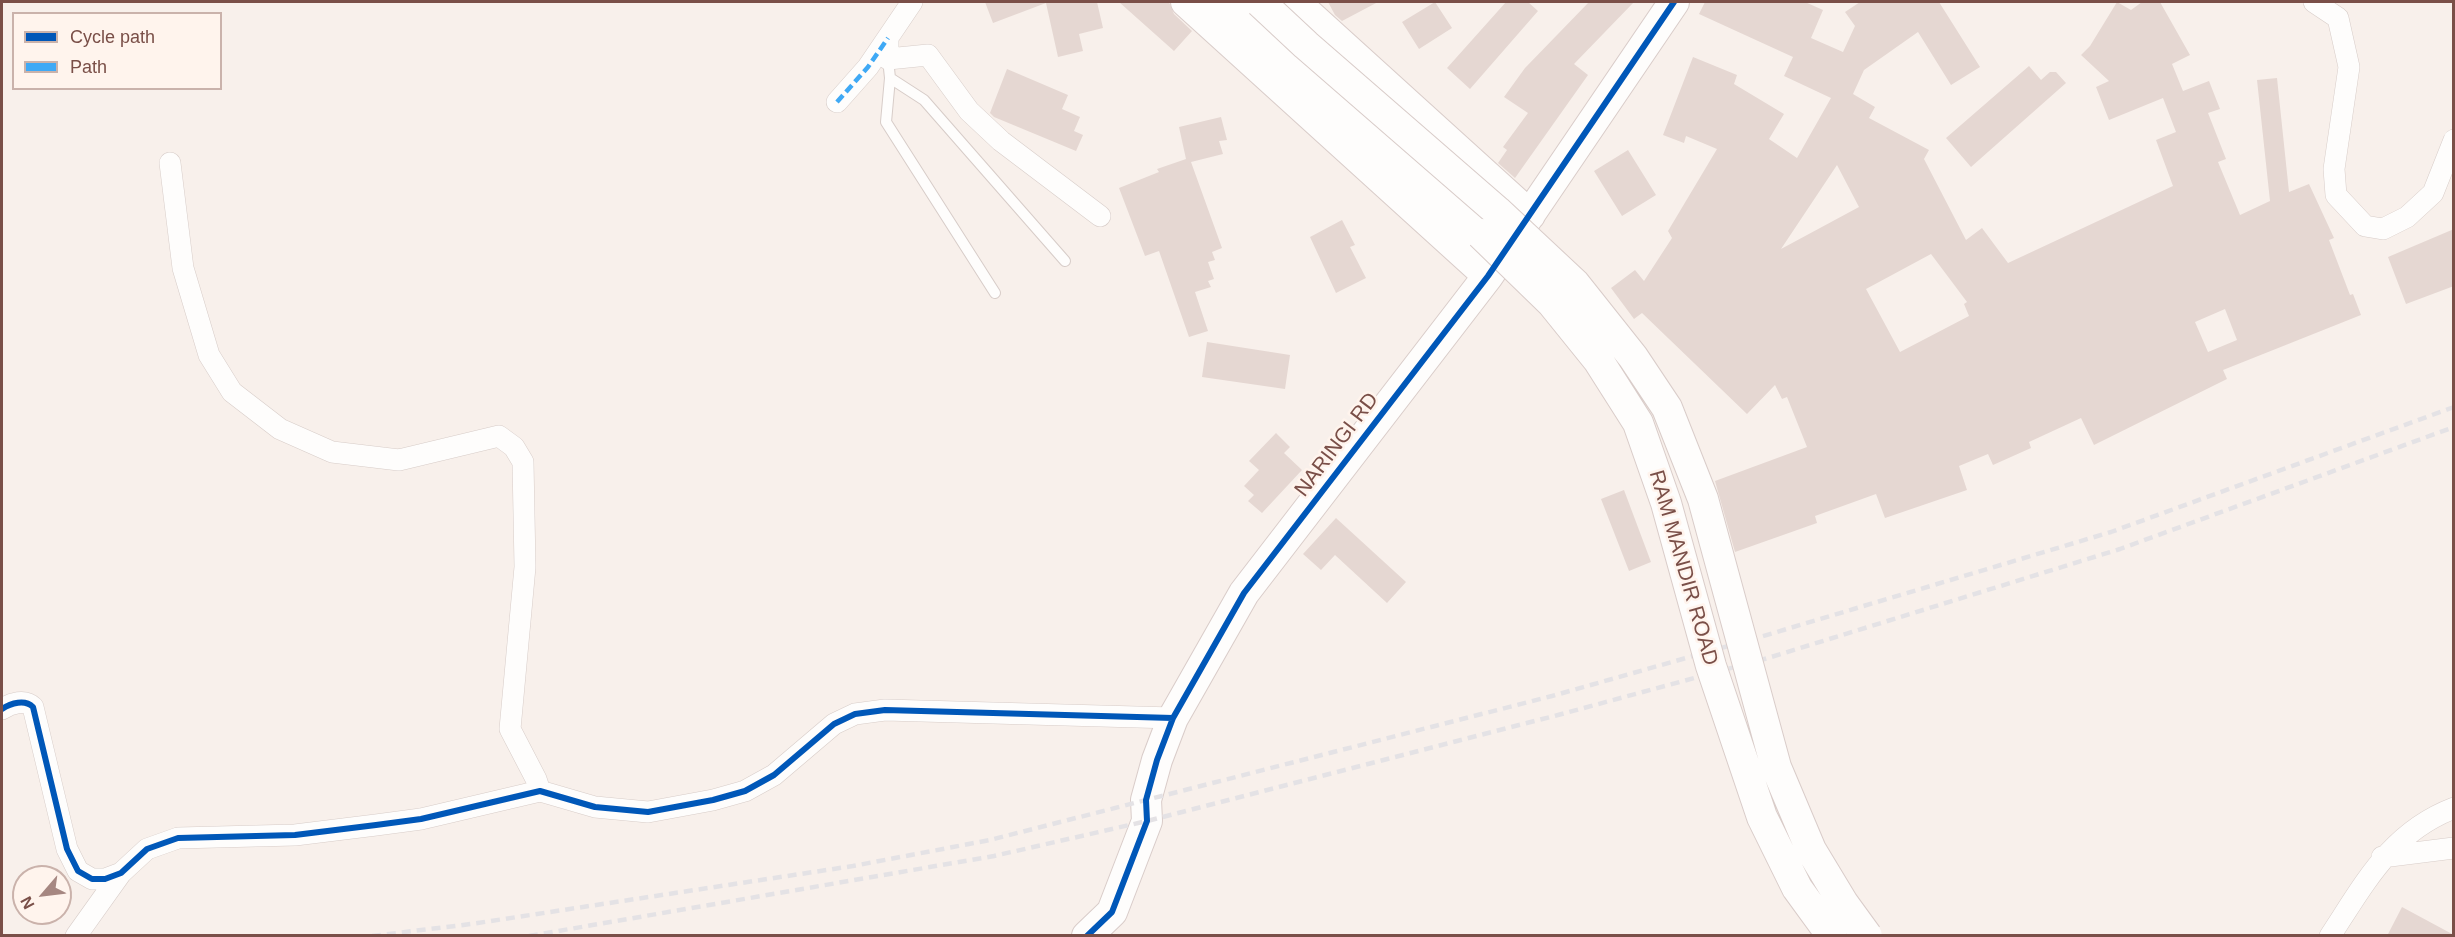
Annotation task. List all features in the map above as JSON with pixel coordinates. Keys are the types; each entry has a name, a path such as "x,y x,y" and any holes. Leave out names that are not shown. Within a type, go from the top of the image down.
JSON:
{"main road":[{"path":"1186,2 1488,276"},
{"name":"RAM MANDIR ROAD","path":"1224,2 1481,234 1552,303 1598,360 1638,423 1666,503 1711,666 1762,817 1797,888 1832,936"},
{"path":"1260,2 1306,45 1497,211 1575,284 1633,357 1656,391 1667,408 1703,500 1776,767 1811,850 1843,903 1867,936"},
{"path":"1295,2 1530,215"},
{"name":"NARINGI RD","path":"1087,936 1112,912 1147,820 1146,800 1157,760 1173,718 1244,594 1488,276 1674,2"}],"street":[{"path":"889,59 912,2"},
{"path":"2314,2 2338,18 2349,67 2334,169 2336,195 2365,226 2383,229 2407,217 2433,194 2454,140"},
{"path":"837,102 868,67 889,59 928,55 969,111 1001,141 1100,216"},
{"path":"170,163 183,268 209,355 232,392 280,429 332,452 399,460 499,436 514,447 523,462 525,567 510,729 540,791"},
{"path":"2,709 21,702 27,702 33,707 59,823 67,849 78,871 92,879 105,879 121,873"},
{"path":"76,936 121,873 147,849 178,838 295,835 364,827 421,819 540,791 595,807 648,812 713,800 745,791 774,775 834,724 855,714 885,710 1173,718"},
{"path":"2330,936 2382,857 2423,822 2454,808"},
{"path":"2382,857 2454,848"}],"lane":[{"path":"889,59 1065,261"},
{"path":"889,59 886,122 995,292"}],"building":[{"path":"985,2 1097,2 1103,28 1079,34 1083,51 1058,57 1046,3 993,23"},
{"path":"1119,2 1169,2 1174,14 1192,31 1174,51"},
{"path":"1328,2 1378,2 1342,21 1335,15"},
{"path":"1435,2 1452,28 1419,49 1402,22"},
{"path":"1506,2 1528,2 1538,11 1470,89 1447,68"},
{"path":"1589,2 1634,2 1574,64 1588,75 1515,178 1498,163 1507,150 1503,147 1528,113 1504,97 1525,68"},
{"path":"1705,2 1805,2 1823,10 1811,38 1843,52 1855,26 1845,12 1860,2 1939,2 1980,67 1951,85 1918,32 1864,70 1853,94 1875,107 1869,118 1929,150 1924,159 1966,240 1982,228 2008,263 2173,186 2156,140 2176,132 2163,98 2109,120 2096,87 2109,81 2081,55 2090,46 2117,2 2131,10 2142,2 2160,2 2190,55 2172,64 2183,91 2209,81 2220,109 2208,113 2226,159 2218,162 2240,215 2270,201 2257,80 2277,78 2289,192 2309,184 2334,238 2329,240 2350,295 2353,294 2361,315 2223,370 2227,379 2094,445 2081,418 2029,442 2031,448 1993,465 1988,454 1959,466 1967,490 1885,518 1876,494 1815,516 1817,523 1735,552 1715,481 1807,447 1787,397 1782,399 1775,385 1747,414 1642,313 1634,319 1611,288 1635,270 1644,281 1672,238 1668,231 1717,149 1686,136 1684,143 1663,135 1693,57 1737,75 1734,84 1784,114 1769,139 1797,158 1831,98 1784,76 1793,57 1699,14","holes":["1837,165 1859,207 1781,249","1931,254 1967,302 1964,304 1969,316 1900,352 1866,289","2225,309 2237,340 2208,352 2195,322"]},
{"path":"2029,66 2041,80 2050,72 2056,72 2066,83 1971,167 1946,138"},
{"path":"1007,69 1068,95 1062,109 1080,117 1074,131 1083,135 1076,151 994,117 990,113"},
{"path":"1221,117 1227,140 1219,141 1223,154 1191,162 1222,248 1212,252 1215,260 1208,262 1214,279 1208,281 1211,287 1195,292 1208,331 1189,337 1159,251 1145,256 1119,188 1159,172 1157,169 1186,159 1179,127"},
{"path":"1628,150 1656,195 1622,216 1594,171"},
{"path":"1342,220 1355,245 1350,247 1366,278 1336,293 1310,237"},
{"path":"2454,229 2454,286 2406,304 2388,257"},
{"path":"1207,342 1290,355 1285,389 1202,377"},
{"path":"1276,433 1290,447 1284,453 1302,470 1262,513 1248,501 1254,495 1244,486 1259,470 1249,461"},
{"path":"1624,490 1651,562 1629,571 1601,499"},
{"path":"1336,518 1406,582 1387,603 1335,555 1321,570 1303,554"},
{"path":"2402,907 2454,935 2454,936 2387,936"}],"railway":[{"path":"372,936 471,924 853,866 990,840 1552,696 1760,637 2111,532 2454,407"},
{"path":"529,936 994,856 1147,821 1558,715 1768,658 2120,549 2454,427"}],"marked path":[{"path":"837,102 868,67 888,38"}],"cycle path":[{"path":"1087,936 1112,912 1147,821 1146,800 1157,760 1173,718 1244,593 1488,276 1674,2"},
{"path":"2,709 18,703 26,703 33,707 67,849 78,871 92,879 105,879 121,873 147,849 178,838 295,835 376,825 421,819 540,791 595,807 648,812 713,800 745,791 774,775 834,724 855,714 885,710 1173,718"}]}
